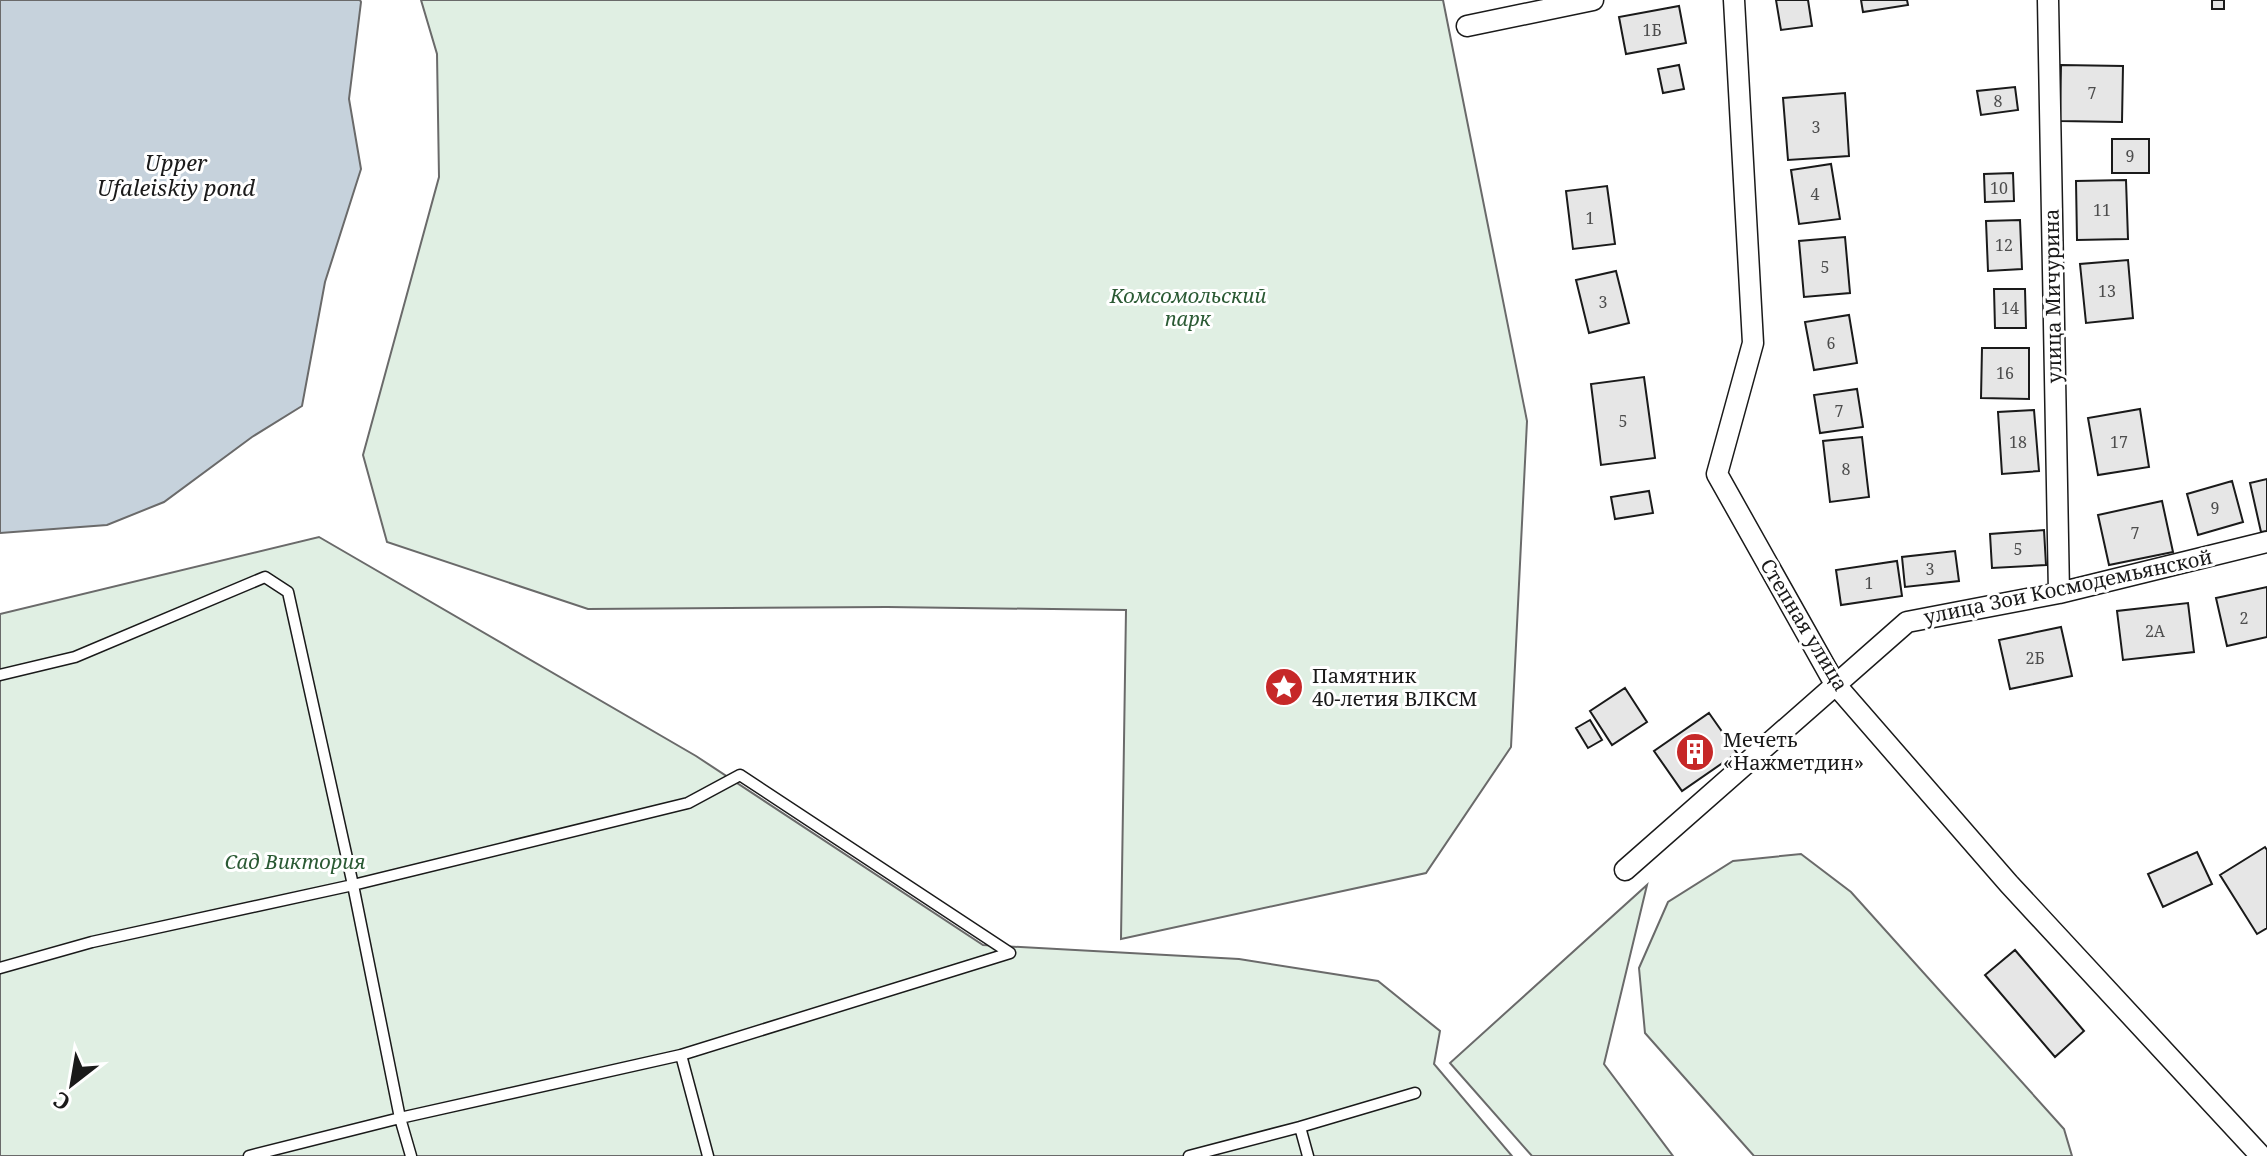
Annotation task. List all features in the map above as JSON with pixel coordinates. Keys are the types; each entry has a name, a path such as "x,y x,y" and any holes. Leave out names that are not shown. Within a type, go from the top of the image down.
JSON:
{"street":[{"path":"1467,26 1593,0"},
{"name":"Степная улица","path":"1734,0 1753,343 1717,474 1835,684 2009,884 2261,1156"},
{"name":"улица Мичурина","path":"2048,0 2059,593"},
{"name":"улица Зои Космодемьянской","path":"1625,870 1907,622 2059,593 2267,542"}],"lane":[{"path":"0,675 75,657 265,577 288,592 353,885 400,1118 411,1156"},
{"path":"0,968 92,942 353,885 688,803 740,775 1010,953 681,1055 400,1118 249,1156"},
{"path":"681,1055 708,1156"},
{"path":"1189,1156 1415,1093"},
{"path":"1300,1127 1308,1156"}],"green space":[{"name":"Комсомольский парк","path":"421,0 1443,0 1527,421 1511,747 1426,873 1121,939 1126,610 887,607 588,609 387,542 363,455 439,177 437,54"},
{"name":"Сад Виктория","path":"319,537 696,756 983,945 1239,959 1378,981 1440,1031 1434,1064 1512,1156 0,1156 0,614"},
{"path":"1801,854 1851,892 2064,1129 2072,1156 1754,1156 1645,1033 1639,968 1668,902 1733,861"},
{"path":"1647,885 1604,1064 1673,1156 1532,1156 1450,1063"}],"water":[{"name":"Upper Ufaleiskiy pond","path":"0,0 361,2 349,99 361,169 325,282 302,406 252,437 164,502 107,525 0,533"}],"building":[{"path":"1776,0 1808,0 1812,26 1781,30"},
{"path":"1861,0 1907,0 1908,5 1863,12"},
{"path":"2212,0 2224,0 2224,9 2212,9"},
{"path":"1679,6 1686,43 1626,54 1619,17"},
{"path":"1679,65 1684,89 1663,93 1658,69"},
{"path":"2061,65 2123,66 2122,122 2060,121"},
{"path":"2015,87 2018,110 1981,115 1977,91"},
{"path":"1845,93 1849,156 1788,160 1783,98"},
{"path":"2112,139 2149,139 2149,173 2112,173"},
{"path":"1831,164 1840,219 1799,224 1791,170"},
{"path":"2013,173 2014,201 1985,202 1984,174"},
{"path":"2126,180 2128,239 2077,240 2076,181"},
{"path":"1607,186 1615,244 1573,249 1566,191"},
{"path":"2020,220 2022,269 1988,271 1986,221"},
{"path":"1845,237 1850,293 1804,297 1799,241"},
{"path":"2128,260 2133,318 2086,323 2080,264"},
{"path":"1616,271 1629,323 1589,333 1576,280"},
{"path":"1994,289 2025,289 2026,328 1995,328"},
{"path":"1849,315 1857,363 1814,370 1805,322"},
{"path":"1982,348 2029,348 2029,399 1981,398"},
{"path":"1644,377 1655,458 1601,465 1591,384"},
{"path":"1857,389 1863,427 1820,433 1814,395"},
{"path":"2140,409 2149,467 2098,475 2088,418"},
{"path":"2034,410 2039,471 2002,474 1998,412"},
{"path":"1862,437 1869,497 1830,502 1823,441"},
{"path":"2267,479 2267,531 2261,532 2250,483"},
{"path":"2232,481 2243,522 2198,535 2187,494"},
{"path":"1649,491 1653,513 1615,519 1611,497"},
{"path":"2162,501 2173,552 2109,565 2098,515"},
{"path":"2044,530 2046,565 1992,568 1990,534"},
{"path":"1955,551 1959,581 1905,587 1902,557"},
{"path":"1897,561 1902,596 1841,605 1836,570"},
{"path":"2267,587 2267,637 2227,646 2216,598"},
{"path":"2188,603 2194,652 2123,660 2117,611"},
{"path":"2061,627 2072,676 2010,689 1999,640"},
{"path":"1625,688 1647,722 1612,745 1590,711"},
{"name":"Мечеть «Нажметдин»","path":"1709,713 1737,753 1682,791 1654,751"},
{"path":"1590,720 1602,740 1588,748 1576,728"},
{"path":"2265,847 2267,928 2257,934 2220,875"},
{"path":"2197,852 2212,884 2163,907 2148,874"},
{"path":"2015,950 2084,1031 2055,1057 1985,975"}],"place":[{"name":"Памятник 40-летия ВЛКСМ","path":"1284,687"},
{"name":"Мечеть «Нажметдин»","path":"1695,752"}]}
